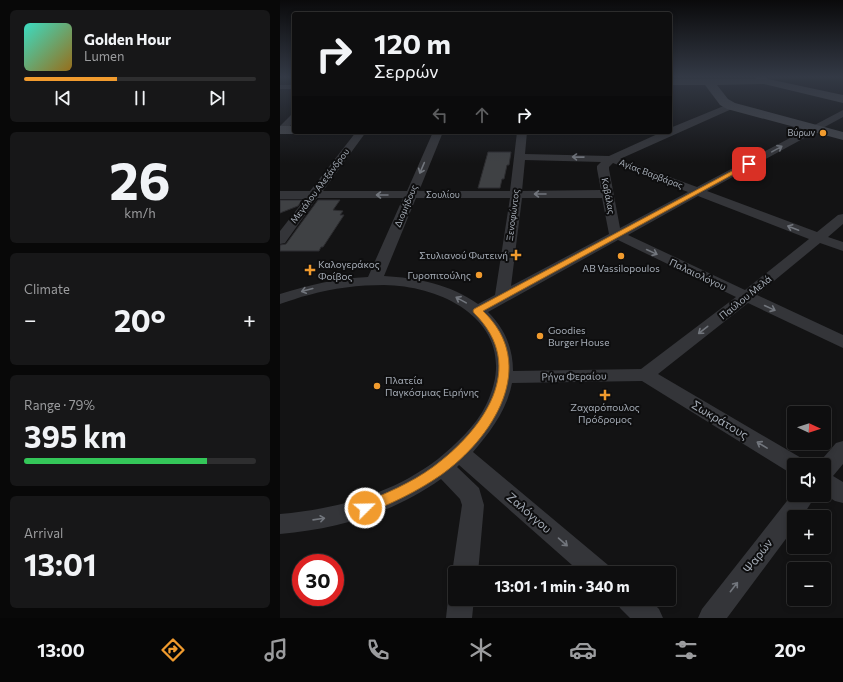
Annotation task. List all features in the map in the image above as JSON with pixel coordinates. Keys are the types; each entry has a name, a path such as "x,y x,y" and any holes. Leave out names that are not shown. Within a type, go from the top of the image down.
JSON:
{"main road":[{"path":"731,106 843,136"}],"street":[{"path":"672,131 731,106"},
{"path":"477,311 843,113"},
{"path":"284,131 292,120"},
{"name":"Μεγάλου Αλεξάνδρου","path":"280,240 359,134"},
{"name":"Διομήδους","path":"374,280 437,134"},
{"name":"Ξενοφώντος","path":"502,298 516,194 522,134"},
{"path":"611,159 665,134"},
{"name":"Αγίας Βαρβάρας","path":"520,157 611,159 843,247"},
{"name":"Καβάλας","path":"611,159 603,166 602,169 615,234 617,236"},
{"name":"Σουλίου","path":"280,195 607,194"},
{"path":"280,223 298,216"},
{"name":"Παύλου Μελά","path":"645,375 746,297 843,218"},
{"name":"Παλαιολόγου","path":"617,236 843,342"},
{"path":"280,299 331,285 374,280 407,282 430,287 457,297 487,320 501,343 504,357 504,378 499,396 490,415 477,434 451,460 403,492 365,508 323,519 281,526"},
{"name":"Ρήγα Φεραίου","path":"504,378 645,375"},
{"name":"Σωκράτους","path":"645,375 787,460"},
{"path":"831,464 843,449"},
{"path":"451,460 471,495 473,505 466,566"},
{"name":"Ζαλόγγου","path":"451,460 491,480 591,566"},
{"path":"471,495 491,480"},
{"path":"831,486 843,494"},
{"name":"Ψαρών","path":"710,618 801,502"},
{"path":"459,618 460,606"},
{"path":"637,606 650,618"}],"building":[{"path":"488,152 511,152 509,165 507,165 504,179 502,179 500,188 478,188"},
{"path":"280,200 302,200 298,206 280,213"},
{"path":"318,200 340,200 333,210 343,211 340,215 344,215 323,247 321,247 319,251 280,251 280,245 286,244"}],"place":[{"name":"Βύρων","path":"823,133"},
{"name":"Στυλιανού Φωτεινή","path":"516,255"},
{"name":"AB Vassilopoulos","path":"621,256"},
{"name":"Καλογεράκος Φοίβος","path":"310,270"},
{"name":"Γυροπιτούλης","path":"479,275"},
{"name":"Goodies Burger House","path":"540,336"},
{"name":"Πλατεία Παγκόσμιας Ειρήνης","path":"377,386"},
{"name":"Ζαχαρόπουλος Πρόδρομος","path":"605,395"}],"route":[{"path":"365,508 403,492 437,472 459,453 477,434 490,415 499,396 504,378 504,357 501,343 495,331 487,320 477,311 749,164"}]}
